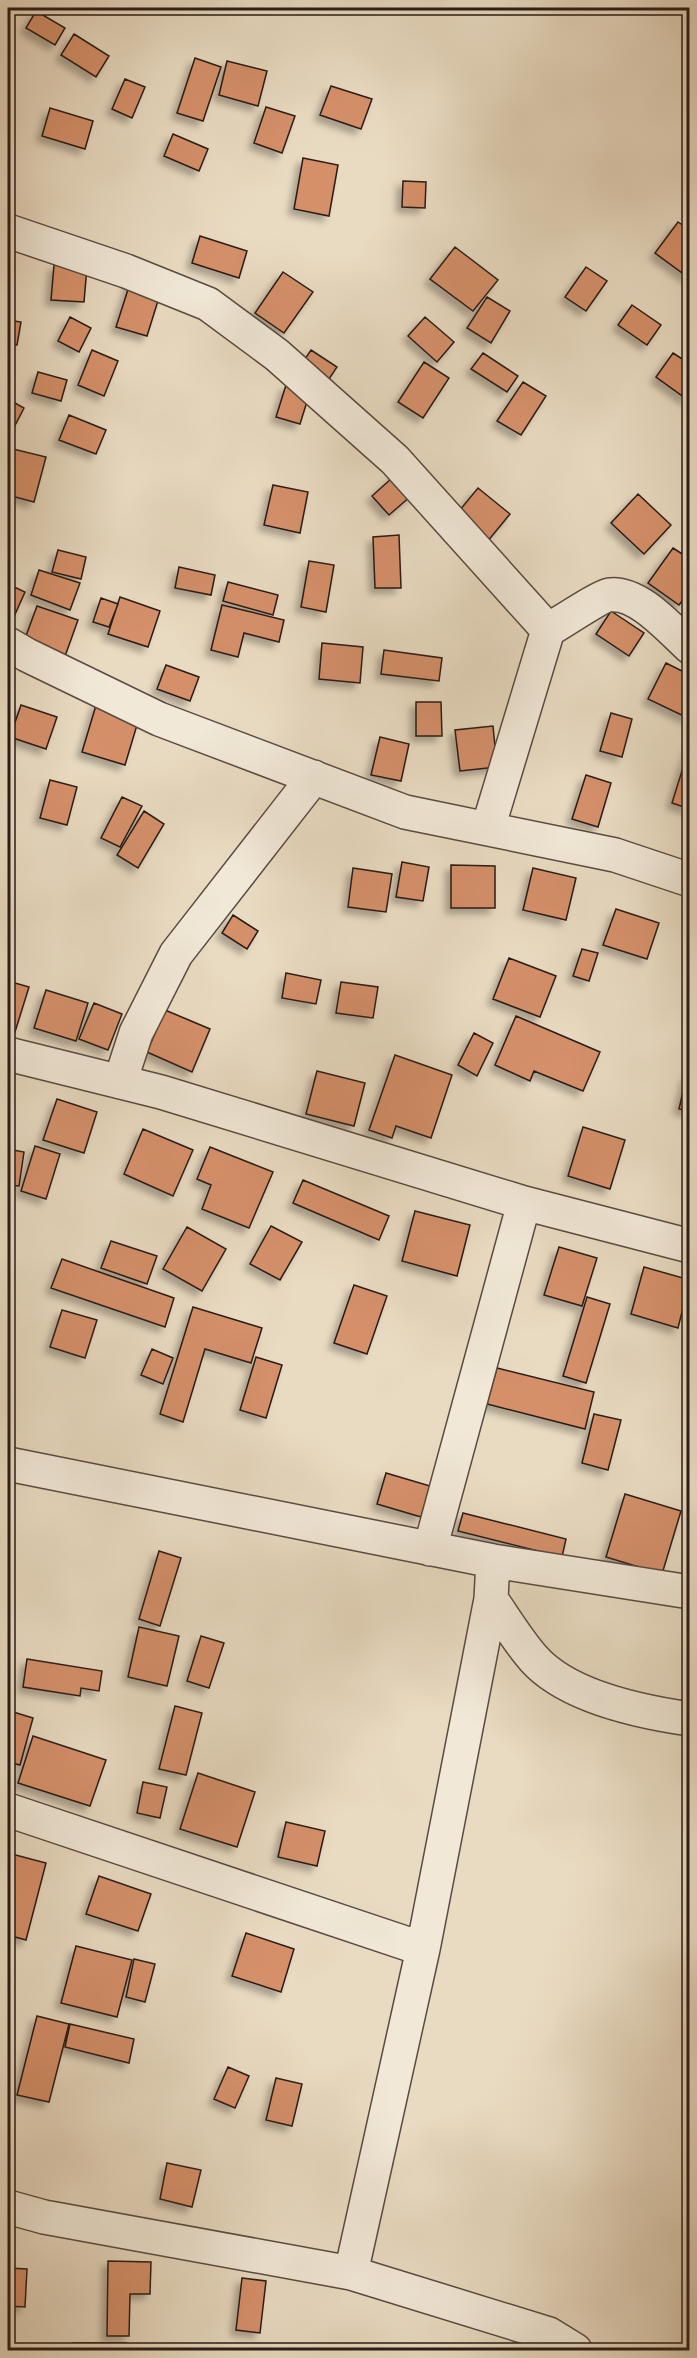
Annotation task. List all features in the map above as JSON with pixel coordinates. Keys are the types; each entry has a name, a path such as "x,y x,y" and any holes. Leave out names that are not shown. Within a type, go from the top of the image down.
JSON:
{"street":[{"path":"8,231 126,271 208,304 277,355 395,460 548,630"},
{"path":"488,828 548,630 608,595 629,598 647,608 690,647"},
{"path":"8,644 27,656 159,719 405,812 615,855 690,880"},
{"path":"120,1082 136,1034 176,954 314,777"},
{"path":"8,1054 161,1092 524,1203 690,1246"},
{"path":"430,1549 524,1203"},
{"path":"8,1464 493,1561 690,1592"},
{"path":"351,2273 423,1949 491,1599 493,1561"},
{"path":"491,1599 535,1660 576,1690 656,1714 690,1719"},
{"path":"8,1810 423,1949"},
{"path":"8,2207 44,2217 351,2273 549,2334 575,2350"}],"building":[{"path":"36,11 65,28 55,45 26,28"},
{"path":"74,34 109,56 96,77 61,55"},
{"path":"195,58 221,67 203,121 177,113"},
{"path":"227,61 267,71 258,106 219,95"},
{"path":"125,79 145,87 132,118 112,109"},
{"path":"331,86 372,99 361,129 320,115"},
{"path":"266,107 295,116 282,153 254,143"},
{"path":"50,108 93,121 85,149 42,136"},
{"path":"173,134 208,149 199,171 164,156"},
{"path":"303,158 338,165 329,216 294,209"},
{"path":"403,181 426,182 425,208 402,207"},
{"path":"678,222 690,230 689,278 655,253"},
{"path":"200,236 247,251 239,278 192,263"},
{"path":"455,247 498,280 473,311 430,279"},
{"path":"54,265 87,267 84,302 51,300"},
{"path":"586,267 607,281 586,311 565,297"},
{"path":"283,272 313,292 284,333 255,313"},
{"path":"132,277 162,288 147,336 116,327"},
{"path":"487,297 510,311 491,343 467,328"},
{"path":"632,305 661,325 647,345 618,325"},
{"path":"70,317 91,328 79,352 58,341"},
{"path":"425,317 454,342 437,362 408,336"},
{"path":"8,320 21,322 17,345 8,344"},
{"path":"92,350 118,361 104,396 78,385"},
{"path":"311,350 337,367 329,379 303,362"},
{"path":"483,353 518,376 507,392 471,369"},
{"path":"673,353 690,364 688,400 656,377"},
{"path":"424,362 449,378 423,418 398,402"},
{"path":"38,372 67,380 61,401 32,393"},
{"path":"523,382 546,396 521,435 497,421"},
{"path":"286,385 310,392 300,424 276,417"},
{"path":"8,399 24,408 10,435 8,433"},
{"path":"69,415 106,430 96,454 59,440"},
{"path":"9,448 46,457 34,502 8,495"},
{"path":"402,469 419,489 389,515 372,496"},
{"path":"273,485 308,492 300,533 264,525"},
{"path":"478,488 510,514 487,542 455,516"},
{"path":"638,494 671,525 644,554 611,523"},
{"path":"399,535 401,588 375,588 373,537"},
{"path":"673,548 690,559 690,591 679,605 648,583"},
{"path":"58,550 86,557 81,579 52,572"},
{"path":"309,561 334,565 326,612 301,607"},
{"path":"179,567 215,575 211,595 175,588"},
{"path":"39,570 80,583 70,610 31,595"},
{"path":"228,582 278,595 273,615 223,601"},
{"path":"8,584 25,592 8,630"},
{"path":"120,597 160,611 148,647 108,634"},
{"path":"101,598 118,604 109,627 93,622"},
{"path":"222,605 284,620 279,642 244,633 238,657 211,650"},
{"path":"37,606 78,620 64,659 23,644"},
{"path":"611,611 644,633 629,656 596,634"},
{"path":"322,643 363,647 360,683 319,679"},
{"path":"384,650 442,658 439,681 381,674"},
{"path":"666,663 690,675 690,719 648,699"},
{"path":"166,665 199,677 190,701 157,689"},
{"path":"97,702 140,715 125,765 82,752"},
{"path":"416,702 441,702 442,736 416,736"},
{"path":"21,705 57,717 46,749 10,737"},
{"path":"611,713 632,719 622,757 600,751"},
{"path":"493,726 497,767 460,771 455,730"},
{"path":"380,737 409,744 401,781 371,775"},
{"path":"690,745 690,809 672,803"},
{"path":"586,775 611,783 598,827 572,819"},
{"path":"50,780 77,787 67,825 40,818"},
{"path":"122,797 142,806 120,847 101,838"},
{"path":"144,811 164,824 138,868 117,855"},
{"path":"402,862 429,867 423,901 396,897"},
{"path":"451,865 495,866 495,908 451,908"},
{"path":"353,868 392,874 386,912 348,907"},
{"path":"533,868 576,878 566,920 523,910"},
{"path":"616,909 659,923 647,959 603,945"},
{"path":"233,915 258,931 247,949 222,933"},
{"path":"582,949 598,953 589,981 573,976"},
{"path":"509,958 556,976 540,1017 493,999"},
{"path":"286,973 321,980 316,1004 282,998"},
{"path":"8,981 29,987 15,1032 8,1029"},
{"path":"341,982 378,987 373,1018 336,1013"},
{"path":"46,990 88,1003 76,1041 34,1028"},
{"path":"94,1003 122,1014 108,1050 79,1039"},
{"path":"165,1010 210,1029 192,1072 147,1052"},
{"path":"516,1016 600,1052 583,1091 534,1071 530,1081 495,1065"},
{"path":"474,1033 493,1043 477,1076 458,1065"},
{"path":"395,1055 452,1075 431,1138 396,1126 392,1138 369,1130"},
{"path":"317,1071 365,1083 354,1126 306,1114"},
{"path":"687,1074 690,1075 690,1111 679,1109"},
{"path":"57,1099 97,1112 84,1153 43,1140"},
{"path":"583,1127 625,1140 610,1189 568,1176"},
{"path":"143,1129 193,1150 173,1196 124,1174"},
{"path":"35,1146 60,1154 46,1199 21,1191"},
{"path":"210,1147 273,1172 249,1228 202,1209 211,1185 197,1179"},
{"path":"8,1149 24,1152 19,1186 8,1185"},
{"path":"303,1180 389,1216 379,1240 293,1203"},
{"path":"415,1211 470,1225 457,1276 402,1261"},
{"path":"271,1226 302,1242 280,1280 250,1264"},
{"path":"187,1227 226,1249 202,1291 163,1269"},
{"path":"111,1241 157,1256 147,1284 101,1268"},
{"path":"559,1247 597,1258 582,1306 544,1295"},
{"path":"62,1259 174,1298 165,1327 51,1288"},
{"path":"644,1267 690,1280 678,1328 631,1314"},
{"path":"354,1285 387,1296 367,1354 334,1343"},
{"path":"587,1297 610,1304 586,1383 563,1376"},
{"path":"193,1307 262,1328 251,1363 205,1349 183,1422 160,1414"},
{"path":"62,1310 97,1320 85,1358 50,1347"},
{"path":"152,1349 173,1358 163,1384 141,1375"},
{"path":"256,1357 282,1365 266,1418 240,1410"},
{"path":"497,1368 594,1392 585,1429 487,1404"},
{"path":"594,1414 621,1420 608,1470 582,1463"},
{"path":"386,1473 430,1486 421,1517 377,1504"},
{"path":"625,1494 681,1511 662,1574 606,1557"},
{"path":"463,1513 566,1539 562,1557 458,1531"},
{"path":"159,1551 181,1558 160,1626 139,1619"},
{"path":"139,1627 179,1636 167,1686 128,1677"},
{"path":"201,1636 224,1643 209,1688 187,1681"},
{"path":"27,1659 102,1671 99,1691 81,1688 80,1696 23,1687"},
{"path":"175,1706 202,1713 186,1775 159,1769"},
{"path":"10,1711 33,1718 20,1765 8,1762"},
{"path":"33,1736 106,1760 90,1806 18,1783"},
{"path":"198,1773 255,1792 237,1847 180,1829"},
{"path":"143,1782 167,1787 160,1818 137,1813"},
{"path":"286,1822 325,1831 317,1866 278,1857"},
{"path":"8,1853 46,1863 26,1940 8,1935"},
{"path":"99,1876 151,1894 138,1931 86,1914"},
{"path":"246,1933 294,1949 281,1992 232,1976"},
{"path":"76,1946 132,1960 117,2017 61,2003"},
{"path":"134,1959 155,1964 145,2002 126,1997"},
{"path":"37,2016 69,2024 49,2102 17,2095"},
{"path":"70,2024 134,2039 129,2063 65,2047"},
{"path":"228,2067 249,2076 235,2108 214,2099"},
{"path":"276,2078 302,2084 292,2126 266,2120"},
{"path":"167,2163 201,2170 192,2207 160,2199"},
{"path":"108,2261 151,2262 150,2294 130,2294 129,2336 107,2336"},
{"path":"8,2268 27,2269 25,2307 8,2306"},
{"path":"242,2278 266,2281 260,2333 236,2330"},
{"path":"73,2343 126,2343 125,2350 73,2350"}]}
